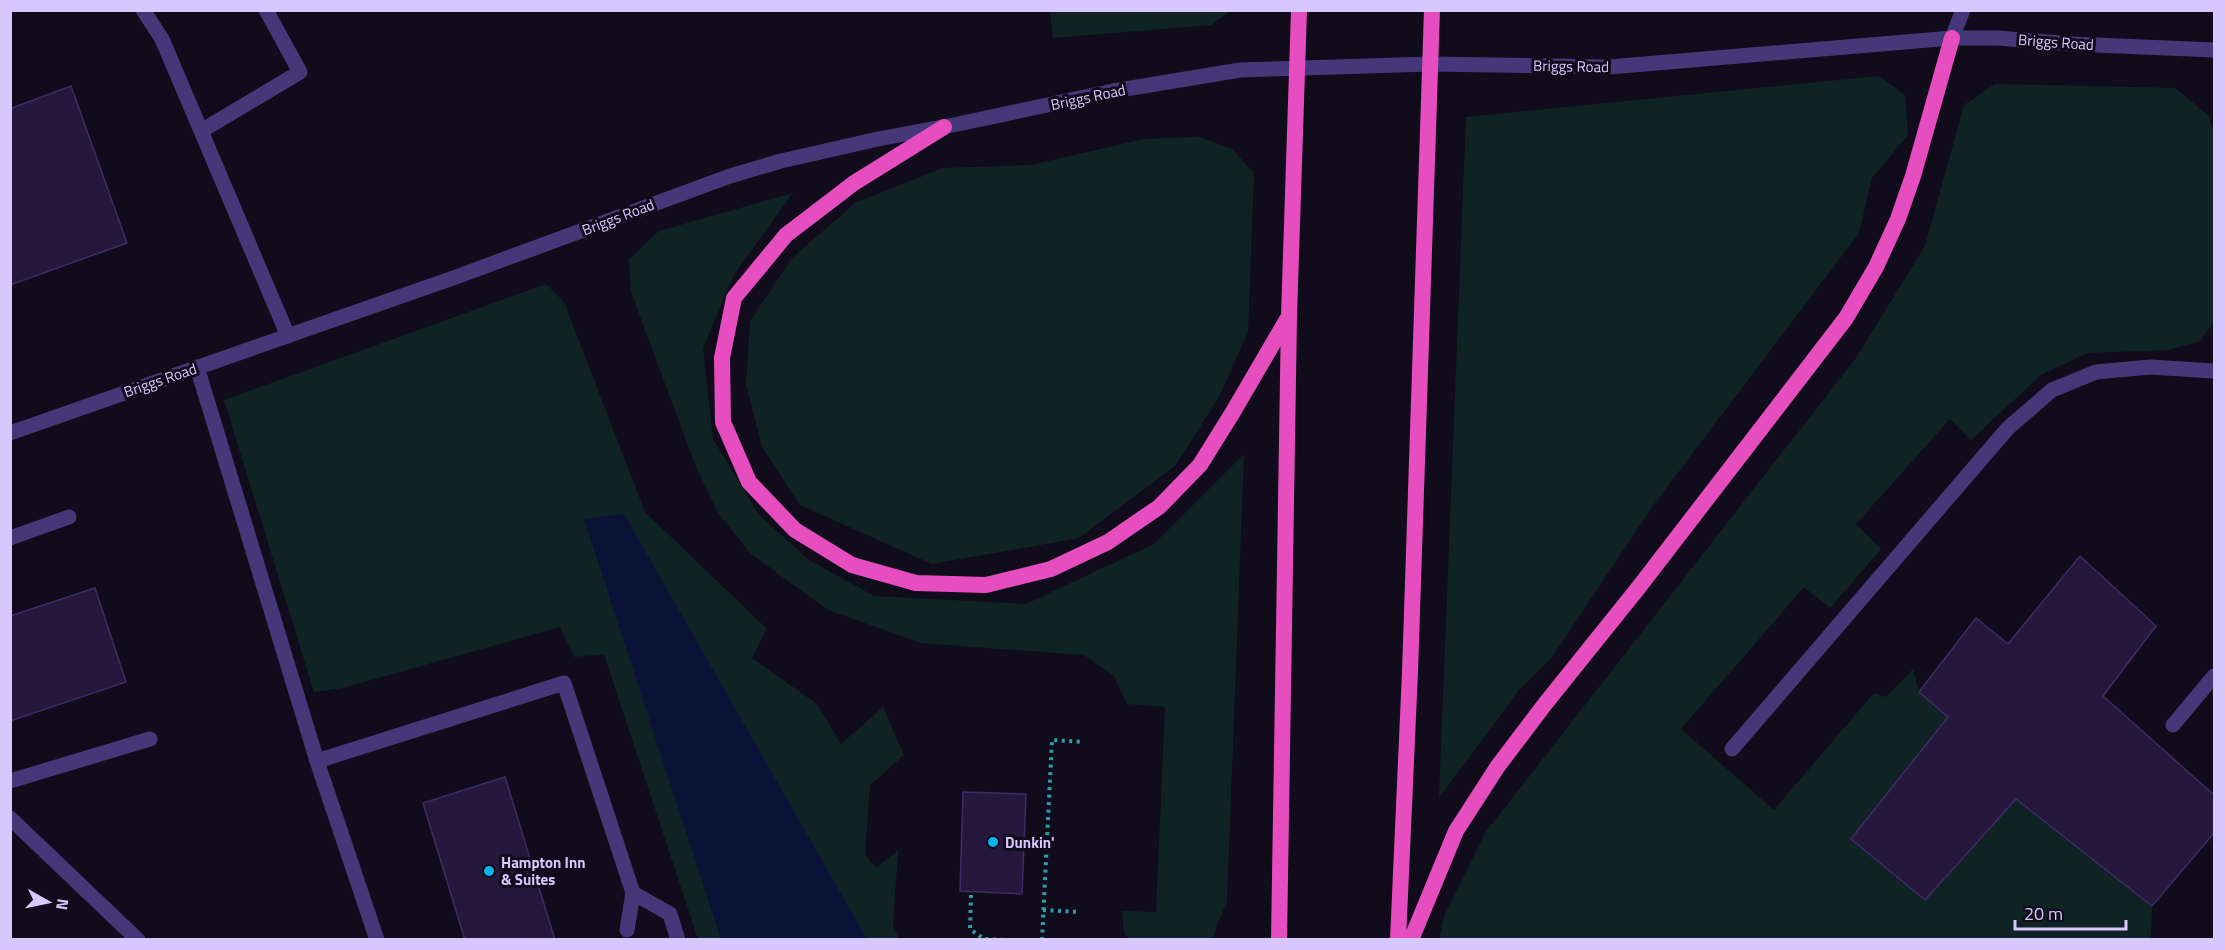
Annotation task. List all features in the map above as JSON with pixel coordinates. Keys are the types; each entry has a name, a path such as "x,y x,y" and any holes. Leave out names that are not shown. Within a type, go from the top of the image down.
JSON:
{"highway":[{"path":"1278,939 1289,316 1299,10"},
{"path":"1398,939 1410,672 1432,10"},
{"path":"1412,939 1456,831 1498,766 1767,422 1846,318 1870,278 1898,219 1913,176 1952,38"},
{"path":"944,127 854,183 786,235 734,298 722,358 723,422 749,482 795,530 852,565 916,583 986,585 1051,569 1108,543 1159,507 1200,465 1289,316"}],"street":[{"path":"144,10 162,39 288,336"},
{"path":"201,131 300,72 266,10"},
{"path":"1952,38 1963,10"},
{"name":"Briggs Road","path":"10,433 456,277 730,176 831,148 944,127 1113,91 1240,69 1431,64 1609,68 1952,38 1998,38 2072,44 2214,50"},
{"path":"197,367 317,761 377,939"},
{"path":"1732,750 2008,428 2052,390 2097,372 2150,367 2214,371"},
{"path":"10,538 69,517"},
{"path":"2173,725 2214,676"},
{"path":"317,761 564,683 633,893 627,930"},
{"path":"10,781 150,739"},
{"path":"10,818 138,939"},
{"path":"633,893 670,914 678,939"}],"path":[{"path":"1042,939 1052,740 1083,742"},
{"path":"971,895 970,929 984,939 1004,939"},
{"path":"1043,910 1079,912"}],"green space":[{"path":"1050,10 1230,11 1211,25 1053,38"},
{"path":"1879,76 1905,95 1908,135 1872,178 1859,233 1652,507 1552,657 1519,690 1439,798 1466,117"},
{"path":"1995,84 2175,88 2209,116 2214,135 2214,322 2200,341 2168,350 2087,353 2041,375 1971,440 1950,419 1856,524 1881,549 1830,608 1804,587 1681,729 1774,810 1874,693 1886,697 1913,669 1919,692 1948,717 1852,840 1925,900 2016,799 2152,906 2151,939 1439,940 1444,916 1485,833 1856,358 1925,246 1964,105"},
{"path":"1199,137 1232,149 1254,173 1248,332 1219,397 1175,466 1079,538 932,564 800,505 762,447 746,384 750,321 792,258 855,203 943,168 1031,165 1144,139"},
{"path":"793,193 735,273 703,348 713,439 759,515 809,560 874,596 1026,604 1154,544 1244,454 1227,901 1212,939 1129,939 1124,933 1122,911 1156,912 1165,707 1127,704 1114,676 1084,655 921,643 828,610 751,554 718,513 696,467 631,292 629,259 659,231"},
{"path":"546,284 564,302 645,512 767,629 752,658 817,704 841,744 883,707 904,755 870,785 865,854 876,868 898,850 893,926 899,939 698,939 604,654 574,657 560,627 343,688 314,692 224,400"}],"water":[{"path":"624,514 867,939 721,939 584,519"}],"building":[{"path":"71,86 127,243 10,285 10,104 12,108"},
{"path":"2080,556 2156,626 2103,696 2214,795 2214,833 2152,906 2016,799 1925,900 1851,839 1948,717 1919,692 1976,618 2008,644"},
{"path":"95,588 126,682 10,721 10,616"},
{"name":"Hampton Inn & Suites","path":"505,777 555,940 465,940 423,803"},
{"name":"Dunkin'","path":"963,792 1026,794 1022,894 960,891"}],"place":[{"name":"Dunkin'","path":"993,842"},
{"name":"Hampton Inn & Suites","path":"489,871"}]}
